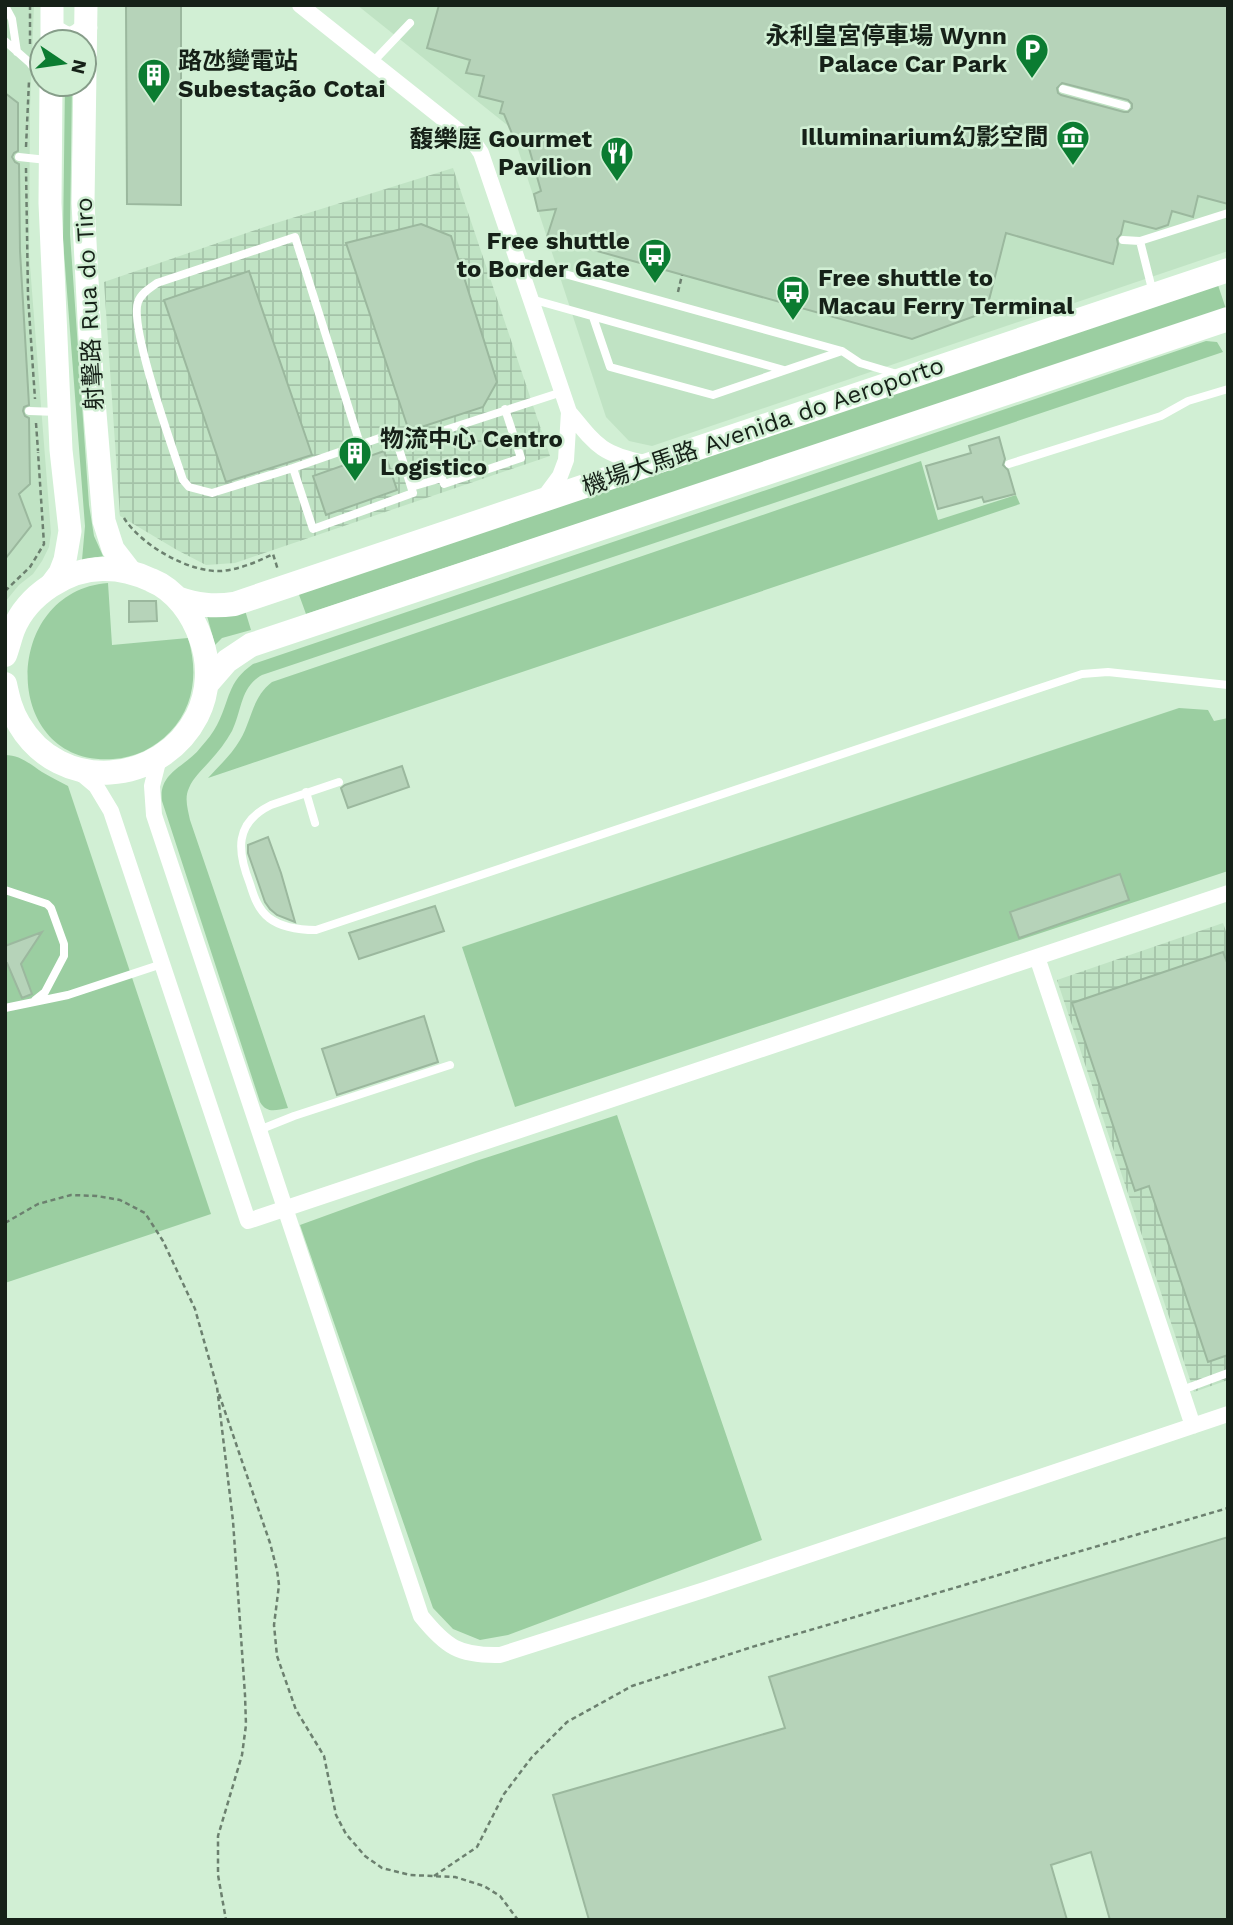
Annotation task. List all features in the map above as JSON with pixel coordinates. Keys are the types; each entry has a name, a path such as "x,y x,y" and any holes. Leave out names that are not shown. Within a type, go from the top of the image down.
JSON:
{"main road":[{"name":"機場大馬路 Avenida do Aeroporto","path":"177,598 205,606 234,604 1228,270"},
{"name":"機場大馬路 Avenida do Aeroporto","path":"207,684 227,661 251,645 1228,319"},
{"path":"5,656 13,628 29,604 51,585 76,573 103,569 130,571 156,582 177,598 196,623 206,652 207,684 202,706 177,744 159,758 139,768 117,773 95,773 73,768 52,758 34,743 19,725 9,703 5,684"},
{"path":"5,736 34,743"}],"street":[{"name":"射擊路 Rua do Tiro","path":"52,5 52,28"},
{"path":"300,5 475,145 481,153 569,412 594,444 619,458 651,464"},
{"name":"射擊路 Rua do Tiro","path":"86,17 83,203 92,377 104,521 113,549 130,571"},
{"name":"射擊路 Rua do Tiro","path":"49,98 50,217 61,450 70,531 65,560 51,585"},
{"path":"542,501 566,460 569,412"},
{"path":"159,758 152,786 154,815 285,1209 421,1616 437,1637 456,1649 477,1656 500,1656 1228,1414"},
{"path":"73,768 96,786 111,811 248,1221 1228,893"},
{"path":"1037,957 1193,1426"}],"lane":[{"path":"5,6 12,19 17,52"},
{"path":"372,63 410,23"},
{"path":"5,41 28,61"},
{"path":"1063,89 1126,106"},
{"path":"22,157 50,160"},
{"path":"1123,240 1140,241 1228,213"},
{"path":"293,468 313,529 413,493 394,433 212,493 189,487 183,480 142,345 136,312 139,300 148,289 158,283 295,237 360,444"},
{"path":"1140,241 1153,295"},
{"path":"518,261 842,351 860,363 910,377"},
{"path":"531,299 787,370"},
{"path":"593,317 610,367 713,395 842,351"},
{"path":"1009,464 1161,415 1188,401 1228,389"},
{"path":"399,445 562,392"},
{"path":"411,487 442,478 444,484 521,458 505,409"},
{"path":"32,411 61,412"},
{"path":"340,782 261,809 247,824 240,844 243,866 256,902 262,911 278,923 303,930 316,930 1082,674 1108,672 1228,685"},
{"path":"306,792 315,823"},
{"path":"5,890 47,904 51,908 64,944 64,956 45,992 33,1002"},
{"path":"5,1008 68,995 162,964"},
{"path":"259,1130 450,1065"},
{"path":"1182,1390 1228,1373"}],"path":[{"path":"30,5 30,28"},
{"path":"5,591 30,566 44,544 32,411 22,157 28,86"},
{"path":"5,1223 38,1204 71,1195 120,1200 145,1213 163,1241 195,1309 217,1387 277,1570 279,1585 274,1625 276,1656 296,1710 324,1756 336,1815 346,1834 365,1856 382,1868 410,1875 455,1877 484,1886 500,1896 518,1920"},
{"path":"217,1387 233,1521 246,1725 242,1755 218,1836 218,1875 226,1920"},
{"path":"434,1876 477,1847 504,1794 532,1756 567,1722 632,1686 752,1647 1228,1508"}],"shaded area":[{"path":"5,5 34,5 33,28 28,28 29,253 51,533 49,547 42,561 5,602"},
{"path":"357,5 1228,5 1228,251 652,446 629,441 606,417 511,128"},
{"path":"65,98 72,98 70,234 89,505 94,536 103,556 82,560 85,526 63,240"},
{"name":"物流中心 Centro Logistico","path":"453,168 550,456 235,563 206,565 120,516 104,282 276,223"},
{"path":"1218,285 1226,309 306,614 298,592"},
{"path":"1206,341 1217,342 1223,352 262,675 255,680 245,693 232,731 193,781 187,800 190,820 288,1108 272,1110 263,1106 162,801 164,783 212,734 238,678 253,664"},
{"path":"921,461 938,520 1016,495 1020,504 208,778 237,745 256,702 272,682"},
{"path":"108,583 112,645 188,638 193,663 189,700 185,711 170,732 144,751 113,759 76,754 49,736 33,709 28,677 32,644 47,615 73,593"},
{"path":"244,607 251,630 222,638 215,645 206,612"},
{"path":"1179,708 1208,710 1214,721 1228,718 1228,871 515,1107 462,947"},
{"path":"5,755 20,758 68,786 211,1214 5,1283"},
{"path":"1223,923 1228,937 1228,1380 1194,1392 1057,980"},
{"path":"617,1115 762,1540 508,1635 480,1640 453,1629 433,1608 300,1225 476,1161"}],"building":[{"name":"路氹變電站 Subestação Cotai","path":"126,5 181,5 181,205 127,204"},
{"path":"439,5 1228,5 1228,204 1198,196 1193,217 1172,211 1168,225 1156,229 1124,221 1117,239 1113,264 1006,233 986,312 912,339 547,237 556,209 538,211 534,194 541,191 527,141 517,146 504,114 500,113 503,102 479,96 484,76 466,73 470,60 427,48","holes":["1062,83 1128,100 1132,108 1124,112 1061,95 1057,88"]},
{"path":"5,93 18,103 18,151 12,157 19,164 20,251 29,405 24,407 23,411 29,418 30,484 19,494 31,526 5,559"},
{"path":"421,224 451,236 497,382 483,407 409,431 346,243"},
{"path":"249,271 312,455 226,482 164,300"},
{"path":"999,437 1005,459 1003,465 1008,470 1015,494 984,502 982,497 938,509 926,466 971,453 969,446"},
{"name":"物流中心 Centro Logistico","path":"384,451 397,490 326,515 313,476"},
{"path":"129,601 156,601 157,621 129,622"},
{"path":"402,766 409,787 348,808 341,788"},
{"path":"268,837 295,922 277,915 265,902 248,853 248,845"},
{"path":"1120,874 1129,900 1019,938 1010,912"},
{"path":"435,906 444,931 359,959 349,933"},
{"path":"42,932 21,964 32,994 22,998 5,963 5,946"},
{"path":"1223,952 1228,965 1228,1355 1208,1362 1149,1186 1135,1191 1072,1003"},
{"path":"424,1016 438,1062 337,1095 322,1049"},
{"path":"1228,1537 1228,1920 1110,1920 1091,1852 1051,1865 1067,1920 589,1920 553,1795 785,1728 769,1677"}],"place":[{"name":"永利皇宮停車場 Wynn Palace Car Park","path":"1032,80"},
{"name":"路氹變電站 Subestação Cotai","path":"154,105"},
{"name":"Illuminarium幻影空間","path":"1073,167"},
{"name":"馥樂庭 Gourmet Pavilion","path":"617,183"},
{"name":"Free shuttle to Border Gate","path":"655,285"},
{"name":"Free shuttle to Macau Ferry Terminal","path":"793,322"},
{"name":"物流中心 Centro Logistico","path":"355,483"}]}
